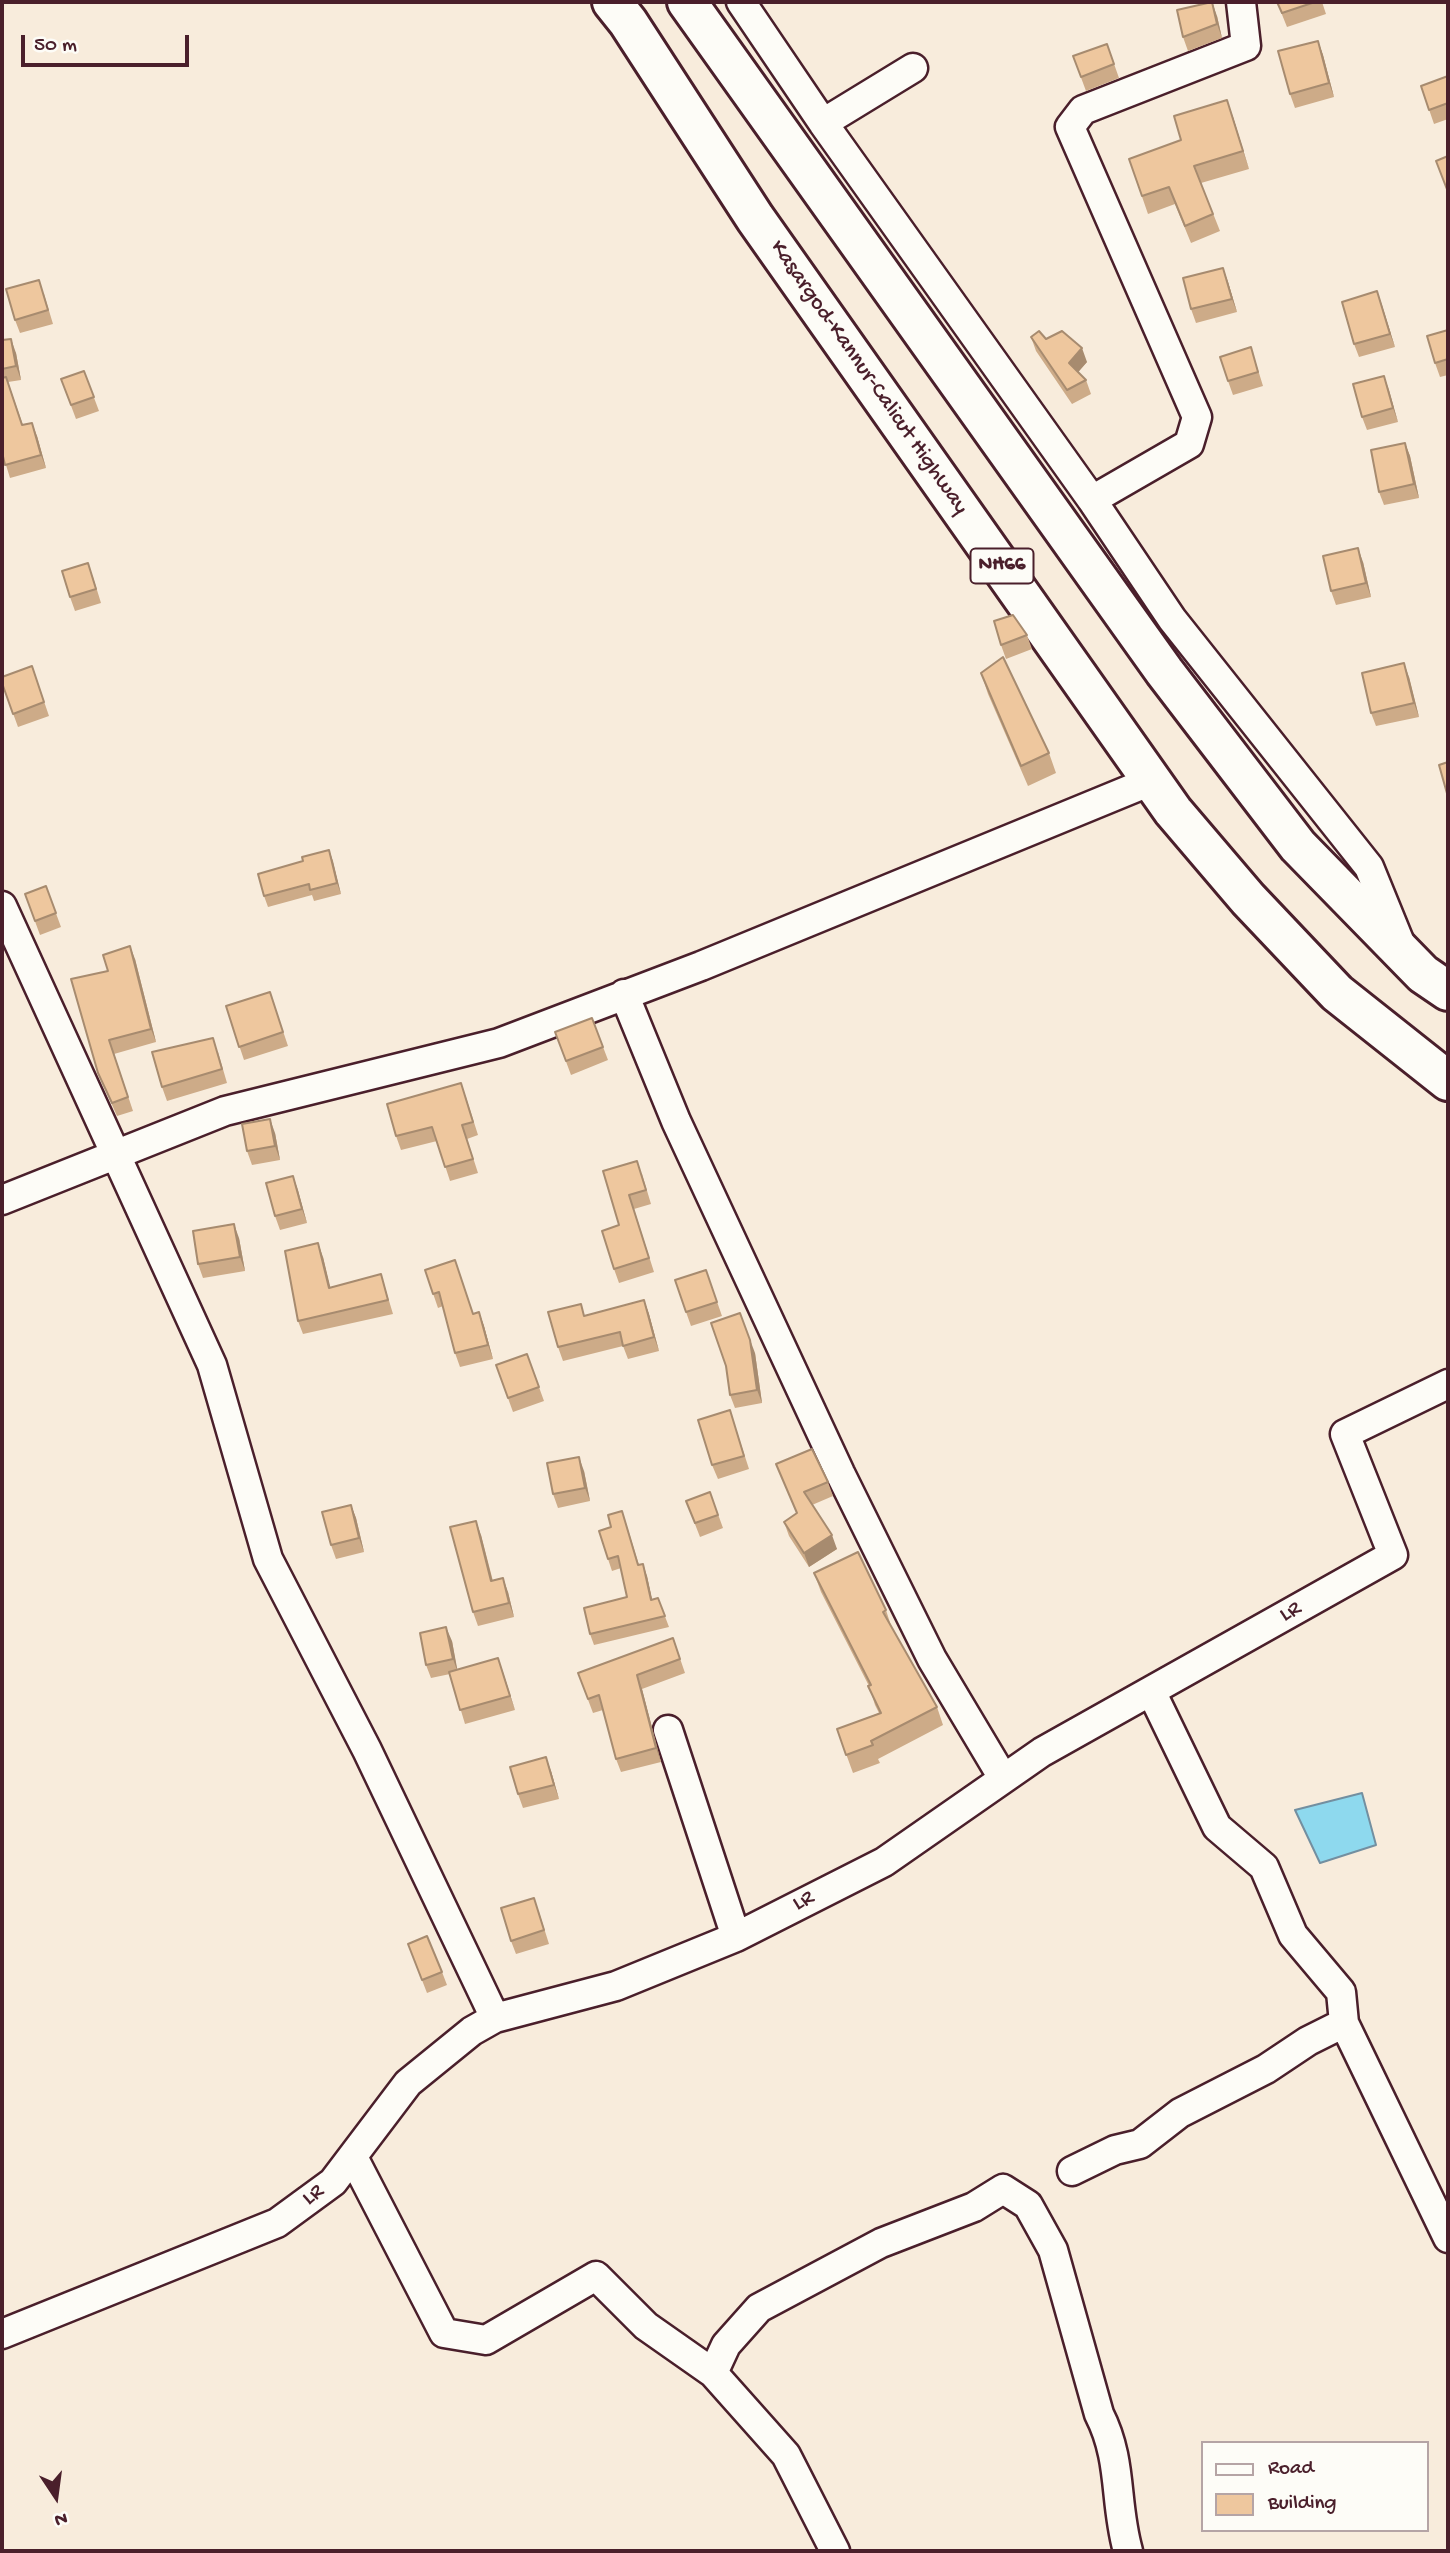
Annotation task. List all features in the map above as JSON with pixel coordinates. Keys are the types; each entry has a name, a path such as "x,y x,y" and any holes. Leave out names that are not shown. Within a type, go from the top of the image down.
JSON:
{"highway":[{"name":"Kasargod-Kannur-Calicut Highway","path":"612,2 628,22 755,218 1173,811 1248,899 1337,993 1448,1081"},
{"path":"687,2 1164,671 1298,846 1423,974 1448,991"}],"street":[{"path":"741,2 823,123 1092,500 1172,619 1369,867 1405,956"},
{"path":"1092,500 1189,444 1197,417 1070,127 1083,110 1246,46 1241,2"},
{"path":"823,123 914,68"},
{"path":"2,1200 225,1111 499,1043 818,919 1151,781"},
{"path":"2,906 212,1364 268,1559 367,1750 495,2018"},
{"path":"624,994 676,1121 840,1473 932,1659 1003,1779"},
{"name":"LR","path":"2,2334 277,2222 333,2182 408,2083 472,2031 495,2018 616,1986 736,1937 884,1862 1042,1752 1394,1555 1345,1434 1448,1384"},
{"path":"1151,1691 1217,1827 1264,1867 1293,1935 1341,1992 1344,2024 1448,2238"},
{"path":"668,1730 736,1937"},
{"path":"1072,2171 1115,2150 1140,2144 1180,2113 1266,2069 1308,2041 1344,2024"},
{"path":"352,2157 444,2333 486,2340 596,2276 646,2326 713,2373 786,2455 835,2551"},
{"path":"713,2373 726,2345 759,2308 881,2243 974,2207 1003,2189 1028,2205 1052,2250 1099,2414 1110,2436 1120,2483 1118,2505 1128,2551"}],"water":[{"path":"1362,1793 1376,1845 1320,1863 1295,1810"}],"building":[{"path":"1212,2 1217,24 1183,37 1177,10"},
{"path":"1277,2 1315,2 1282,13"},
{"path":"1318,41 1329,83 1290,94 1278,51"},
{"path":"1107,44 1114,64 1081,77 1073,56"},
{"path":"1448,76 1448,103 1429,110 1421,86"},
{"path":"1227,100 1243,151 1194,166 1213,214 1185,226 1169,187 1142,196 1129,159 1181,140 1174,116"},
{"path":"1448,156 1448,192 1436,161"},
{"path":"1223,268 1232,299 1191,309 1183,278"},
{"path":"39,280 48,310 15,320 6,289"},
{"path":"1377,291 1390,334 1354,344 1342,302"},
{"path":"1448,330 1448,359 1435,363 1427,336"},
{"path":"1039,331 1046,339 1062,331 1082,348 1069,363 1086,380 1067,390 1031,337"},
{"path":"11,339 16,366 2,369 2,340"},
{"path":"1251,347 1258,372 1228,381 1220,357"},
{"path":"84,371 94,397 71,405 61,379"},
{"path":"1384,376 1393,408 1362,417 1353,384"},
{"path":"6,377 22,425 32,423 41,455 5,465 2,452 2,378"},
{"path":"1405,443 1414,484 1379,492 1371,450"},
{"path":"1358,548 1366,583 1331,591 1323,556"},
{"path":"88,563 96,589 70,597 62,571"},
{"path":"1013,615 1027,635 1001,645 994,621"},
{"path":"1003,657 1049,753 1021,766 981,673"},
{"path":"1404,663 1414,703 1371,713 1362,673"},
{"path":"32,666 44,702 13,714 2,677"},
{"path":"1448,762 1448,797 1439,765"},
{"path":"329,850 337,883 310,890 309,884 264,896 258,874"},
{"path":"46,886 56,913 35,921 25,894"},
{"path":"130,946 151,1029 109,1040 128,1097 112,1103 98,1073 71,979 108,971 103,955"},
{"path":"270,992 283,1032 239,1047 226,1006"},
{"path":"592,1018 603,1047 566,1061 555,1032"},
{"path":"213,1038 222,1069 162,1087 152,1052"},
{"path":"461,1083 473,1122 462,1125 473,1159 445,1167 432,1127 396,1136 387,1104"},
{"path":"270,1119 275,1146 247,1151 242,1124"},
{"path":"637,1161 646,1190 629,1195 649,1258 614,1269 602,1231 619,1225 603,1171"},
{"path":"293,1176 302,1209 275,1216 266,1183"},
{"path":"234,1224 240,1257 198,1264 193,1231"},
{"path":"318,1243 329,1288 381,1274 388,1300 298,1321 285,1251"},
{"path":"455,1260 473,1314 479,1312 488,1345 455,1353 439,1292 433,1294 425,1270"},
{"path":"706,1270 717,1302 686,1312 675,1280"},
{"path":"644,1300 654,1337 623,1346 620,1332 558,1347 548,1312 581,1304 584,1316"},
{"path":"740,1313 750,1340 757,1390 730,1395 726,1366 711,1323"},
{"path":"527,1354 539,1387 508,1398 496,1365"},
{"path":"730,1410 744,1456 712,1465 698,1420"},
{"path":"812,1449 828,1482 804,1492 832,1535 804,1553 784,1522 797,1513 776,1464"},
{"path":"579,1457 585,1488 553,1494 547,1463"},
{"path":"710,1492 718,1515 695,1523 686,1501"},
{"path":"351,1505 359,1538 331,1545 322,1512"},
{"path":"622,1511 638,1565 643,1564 651,1600 658,1598 665,1616 590,1634 584,1608 627,1597 618,1556 608,1559 599,1531 611,1527 608,1515"},
{"path":"476,1521 491,1581 503,1578 509,1603 473,1612 450,1527"},
{"path":"858,1552 886,1610 883,1612 937,1707 871,1741 873,1745 846,1755 837,1729 881,1713 868,1686 871,1685 814,1573"},
{"path":"446,1627 453,1659 426,1665 420,1633"},
{"path":"673,1638 680,1659 637,1675 656,1748 616,1759 599,1695 588,1699 578,1673"},
{"path":"498,1658 510,1696 460,1710 449,1672"},
{"path":"546,1757 554,1785 518,1794 510,1767"},
{"path":"534,1898 544,1930 511,1941 501,1908"},
{"path":"427,1936 442,1972 422,1980 408,1944"}]}
